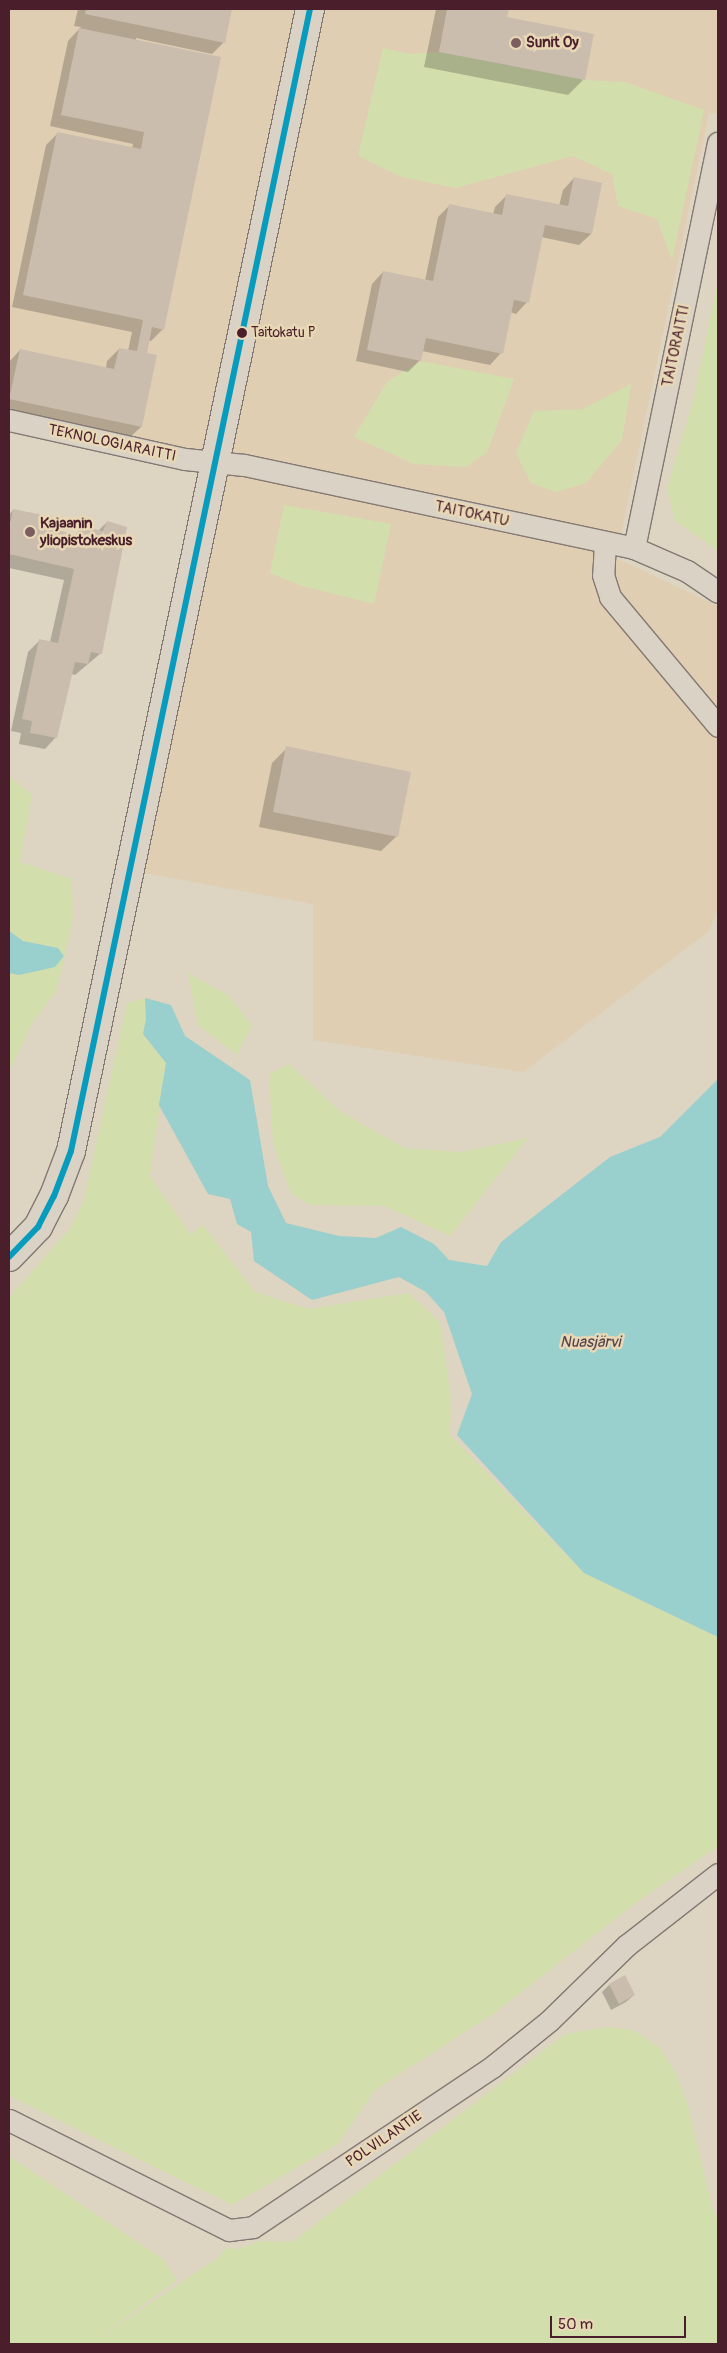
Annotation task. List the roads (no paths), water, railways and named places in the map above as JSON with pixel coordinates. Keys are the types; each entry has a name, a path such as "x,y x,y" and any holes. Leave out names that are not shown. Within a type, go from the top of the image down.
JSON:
{"street":[{"path":"9,1257 38,1227 54,1196 71,1151 310,9"},
{"name":"TAITORAITTI","path":"634,548 718,143"},
{"name":"TEKNOLOGIARAITTI","path":"9,420 216,464"},
{"name":"TAITOKATU","path":"216,464 244,465 634,548 686,571 718,592"},
{"path":"605,542 603,575 610,597 718,726"},
{"name":"POLVILANTIE","path":"9,2120 229,2230 253,2227 492,2067 549,2021 627,1945 718,1874"}],"water":[{"path":"9,931 23,941 58,948 64,956 55,967 19,975 9,973"},
{"name":"Nuasjärvi","path":"145,998 171,1005 185,1036 250,1080 268,1186 286,1223 339,1236 376,1238 401,1227 434,1244 449,1260 487,1266 501,1242 610,1157 660,1137 718,1079 718,1637 584,1573 457,1435 472,1394 444,1312 426,1292 399,1277 312,1300 254,1261 251,1232 237,1224 230,1199 208,1194 159,1105 166,1063 143,1034 146,1019"}],"place":[{"name":"Sunit Oy","path":"516,43"},
{"name":"Taitokatu P","path":"242,333"},
{"name":"Kajaanin yliopistokeskus","path":"30,532"}]}
